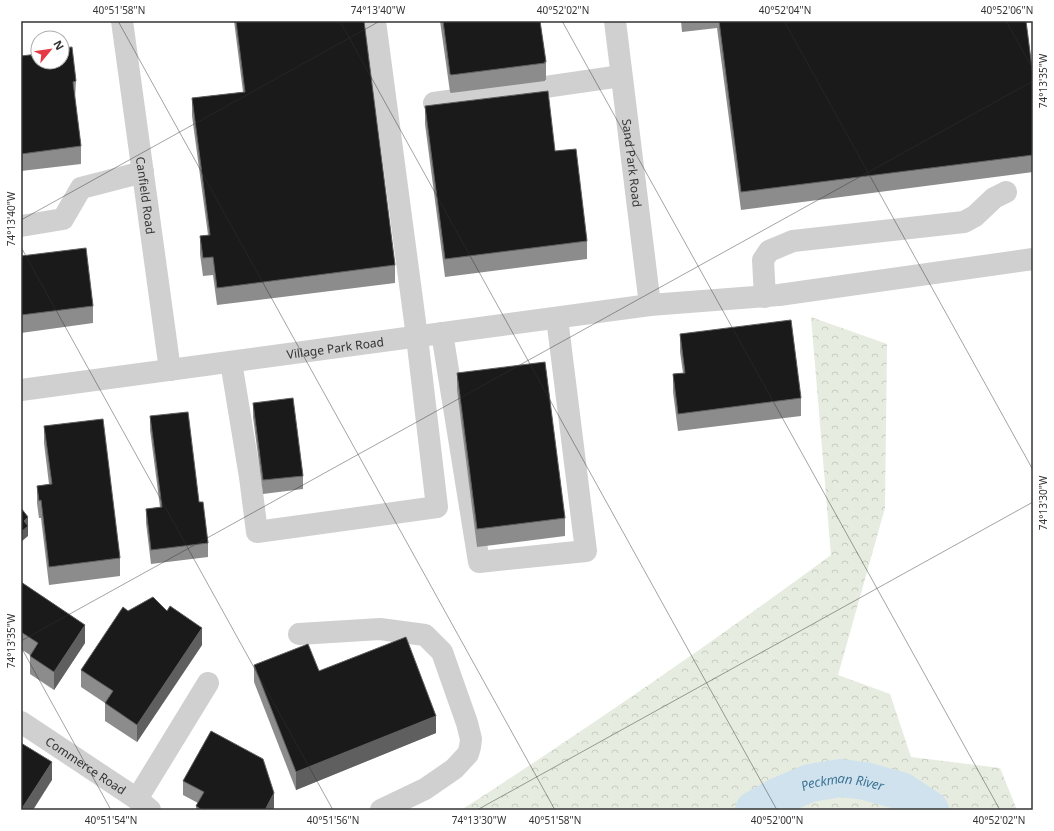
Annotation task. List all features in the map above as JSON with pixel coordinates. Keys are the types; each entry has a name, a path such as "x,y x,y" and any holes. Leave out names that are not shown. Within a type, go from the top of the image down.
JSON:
{"street":[{"name":"Canfield Road","path":"122,21 170,370"},
{"path":"231,362 250,477 257,532 437,507 417,336 375,21"},
{"name":"Sand Park Road","path":"615,21 650,305"},
{"path":"434,103 622,76"},
{"path":"21,226 63,219 82,188 143,172"},
{"path":"765,297 763,260 769,251 793,241 964,222 975,216 994,198 1006,192"},
{"name":"Village Park Road","path":"21,390 650,305 765,297 1033,259"},
{"path":"442,333 479,562 586,551 557,318"},
{"path":"299,634 380,629 424,635 442,652 467,723 471,739 468,754 454,769 425,789 381,810"},
{"path":"144,804 208,683"},
{"name":"Commerce Road","path":"21,722 144,804"}],"green space":[{"path":"811,317 887,344 885,508 838,675 890,694 911,757 1000,768 1017,810 461,810 648,686 831,555"}],"building":[{"path":"236,21 364,21 395,265 217,288 213,257 203,258 200,236 210,235 192,98 245,92"},
{"path":"443,21 540,21 546,62 451,75"},
{"path":"719,21 1026,21 1033,76 1033,155 741,192"},
{"path":"70,47 72,47 76,81 73,82 81,146 21,154 21,56 30,55 30,70 70,70"},
{"path":"548,91 555,151 576,149 587,241 445,259 425,106"},
{"path":"86,248 93,306 21,315 21,256"},
{"path":"791,320 801,398 678,414 673,374 685,373 680,334"},
{"path":"545,362 565,518 477,529 457,373"},
{"path":"293,398 303,476 263,480 253,403"},
{"path":"188,412 199,502 203,502 208,543 151,550 146,509 162,507 150,416"},
{"path":"103,419 120,558 49,567 41,500 39,501 37,486 52,484 44,426"},
{"path":"21,508 28,517 24,521 28,526 21,532"},
{"path":"21,582 85,625 54,672 30,656 38,643 21,632"},
{"path":"153,597 167,611 170,606 202,628 137,725 105,703 113,691 81,670 123,607 128,611"},
{"path":"406,637 436,716 296,772 254,665 308,644 319,671"},
{"path":"211,731 263,759 274,793 265,810 202,810 196,806 204,792 183,781"},
{"path":"21,743 52,762 21,810"}],"waterway":[{"name":"Peckman River","path":"754,810 777,797 810,783 841,778 865,781 901,791 930,810"}]}
